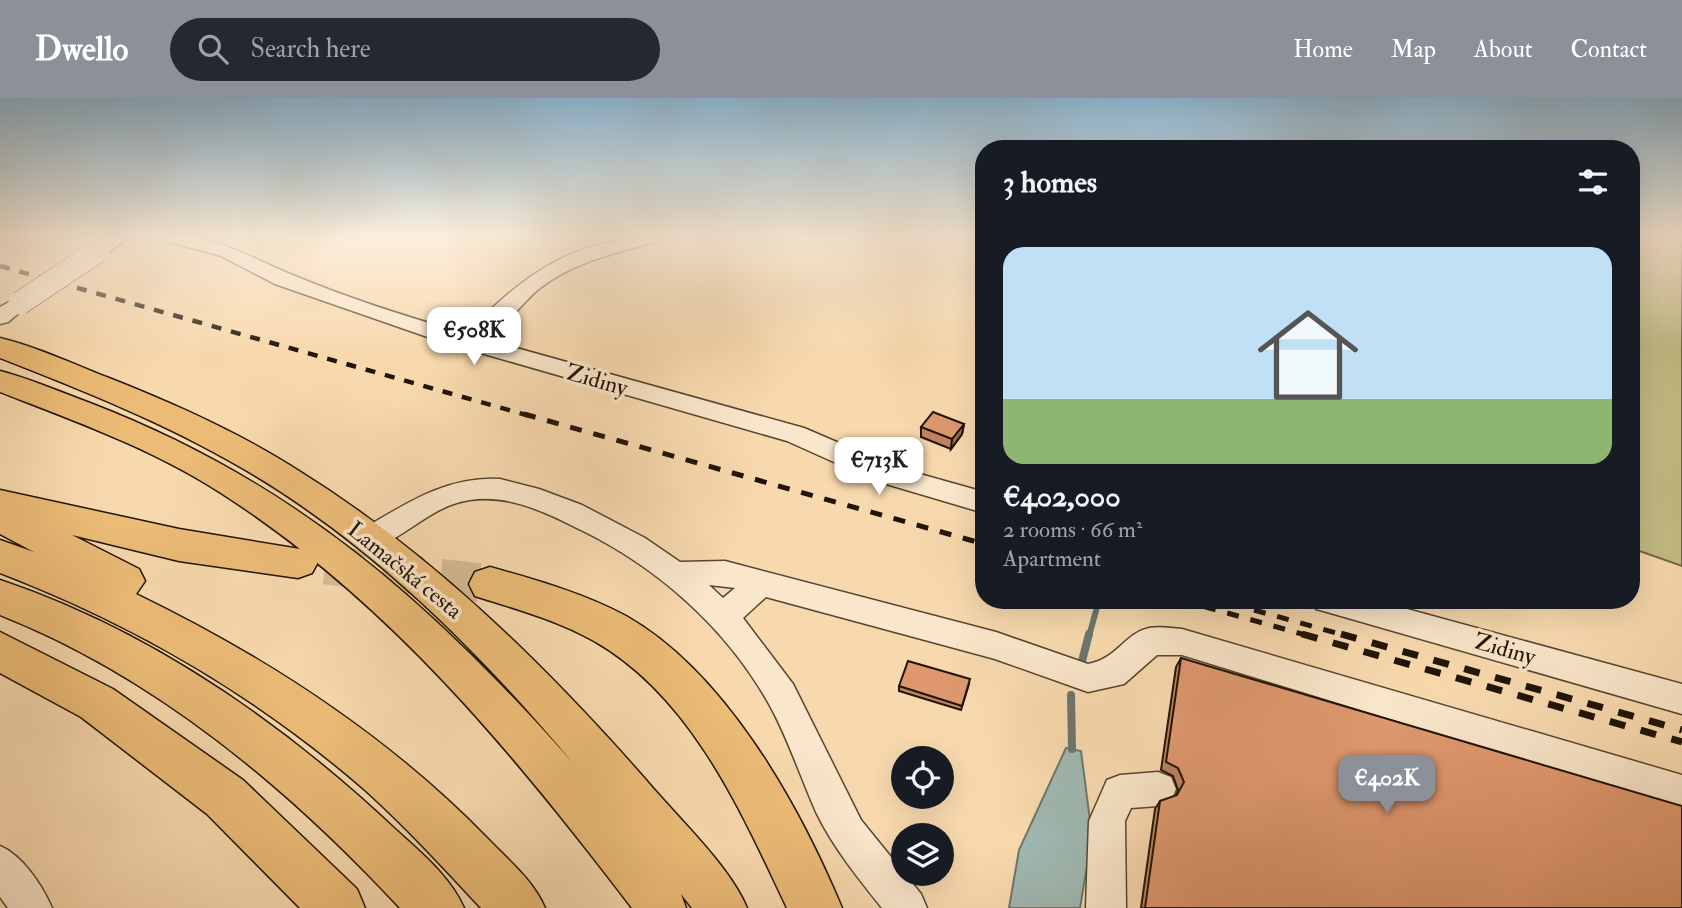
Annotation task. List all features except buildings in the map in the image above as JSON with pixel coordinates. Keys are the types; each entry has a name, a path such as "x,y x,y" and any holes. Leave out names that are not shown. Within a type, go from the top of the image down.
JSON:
{"highway":[{"path":"0,504 179,545 298,562"},
{"path":"0,517 132,585 144,615"},
{"path":"0,556 75,584 144,615 239,669 349,748 429,816 518,908"},
{"path":"490,584 539,595 577,610 623,635 667,669 698,702 728,742 816,908"},
{"path":"0,597 95,638 193,696 268,750 317,792 385,852 437,908"},
{"path":"0,651 97,704 225,797 338,908"}],"main road":[{"name":"Lamačská cesta","path":"0,347 102,387 209,436 286,479 370,538 447,600 560,715 723,908"},
{"name":"Lamačská cesta","path":"4,384 142,436 232,483 299,528 438,646 533,747 662,908"}],"street":[{"path":"0,317 62,275"},
{"name":"Zidiny","path":"275,275 447,336 795,434 886,474 975,500"},
{"path":"480,333 513,299 544,275"},
{"path":"370,538 455,493 484,488 507,489 552,504 602,526 639,547 676,574 755,656 781,695 847,832 906,908"},
{"path":"676,574 725,573 996,646 1088,678 1112,674 1150,641 1181,642 1682,792"},
{"path":"721,618 761,583"},
{"name":"Zidiny","path":"1359,609 1682,699"},
{"path":"1106,908 1107,821 1120,792 1158,789"},
{"path":"0,865 32,908"}],"shaded area":[{"path":"1640,275 1682,275 1682,566 1640,551"}],"water":[{"path":"1066,748 1081,751 1092,836 1080,908 1009,908 1019,850"}],"waterway":[{"path":"1089,636 1096,609"},
{"path":"1081,665 1089,634"},
{"path":"1071,695 1072,749"}],"tunnel":[{"path":"325,565 490,584"}],"railway":[{"path":"31,275 530,416"},
{"path":"524,414 975,541"},
{"path":"1213,609 1309,636"},
{"path":"1254,610 1347,636"},
{"path":"1302,634 1682,742"},
{"path":"1341,634 1682,730"}]}
